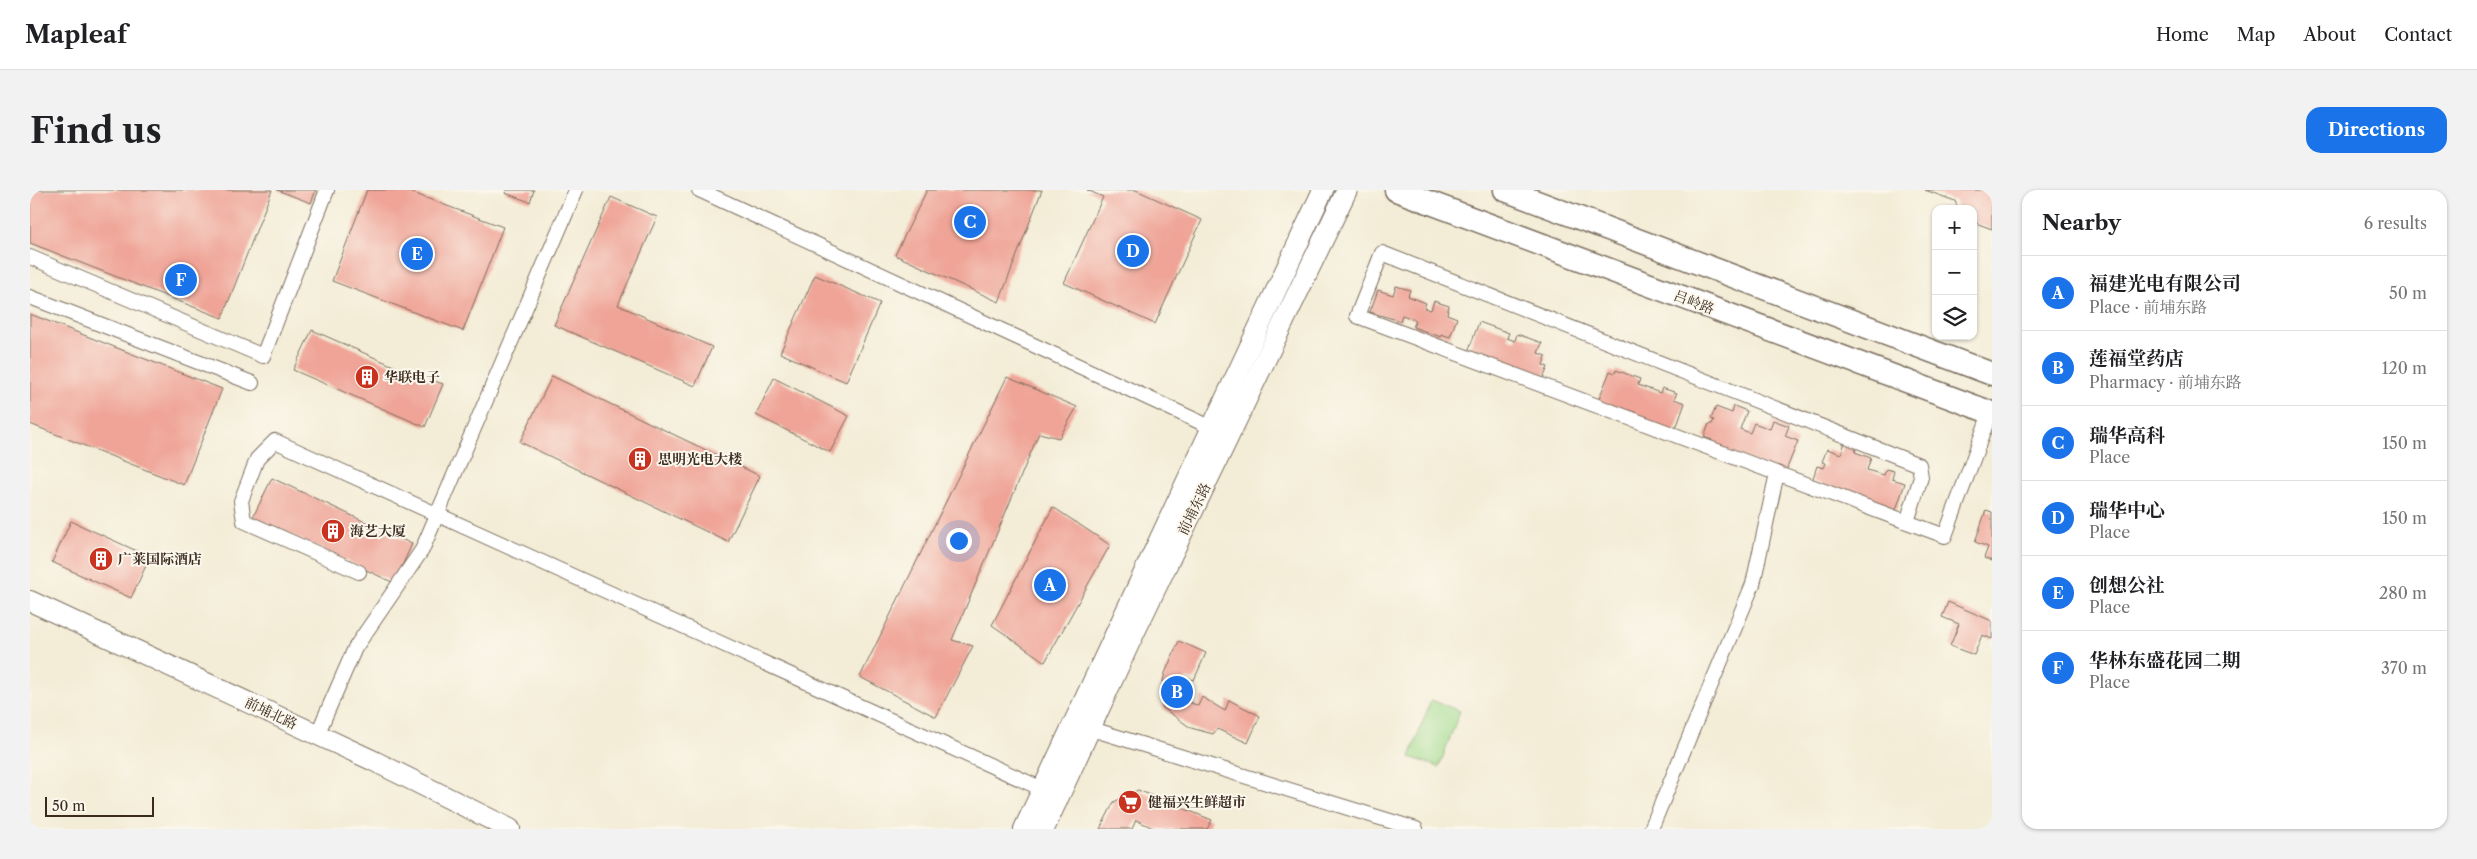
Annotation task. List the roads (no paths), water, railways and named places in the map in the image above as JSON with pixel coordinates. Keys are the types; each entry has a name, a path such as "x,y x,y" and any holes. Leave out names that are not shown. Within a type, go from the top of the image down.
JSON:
{"main road":[{"name":"前埔东路","path":"1024,829 1051,793 1082,726 1210,427 1323,190"},
{"name":"前埔东路","path":"1082,726 1229,436 1347,190"},
{"name":"吕岭路","path":"1396,190 1991,413"},
{"path":"1505,190 1992,374"},
{"name":"前埔北路","path":"30,601 317,734 510,829"},
{"name":"前埔东路","path":"1044,829 1051,793"}],"street":[{"path":"30,257 263,356 327,190"},
{"path":"317,734 356,648 422,550 576,190"},
{"path":"699,190 1229,436"},
{"path":"1907,522 1921,477 1918,465 1382,253 1357,316 1907,522 1945,536 1991,413"},
{"path":"30,297 252,383"},
{"path":"359,572 244,521 241,501 257,459 275,441 1051,793"},
{"path":"1651,829 1753,584 1777,473"},
{"path":"1082,726 1416,829"}],"place":[{"name":"瑞华高科","path":"970,222"},
{"name":"瑞华中心","path":"1133,251"},
{"name":"创想公社","path":"417,254"},
{"name":"华林东盛花园二期","path":"181,280"},
{"name":"华联电子","path":"367,377"},
{"name":"思明光电大楼","path":"640,459"},
{"name":"海艺大厦","path":"333,531"},
{"name":"广莱国际酒店","path":"101,559"},
{"name":"福建光电有限公司","path":"1050,585"},
{"name":"莲福堂药店","path":"1177,692"},
{"name":"健福兴生鲜超市","path":"1130,802"}]}
